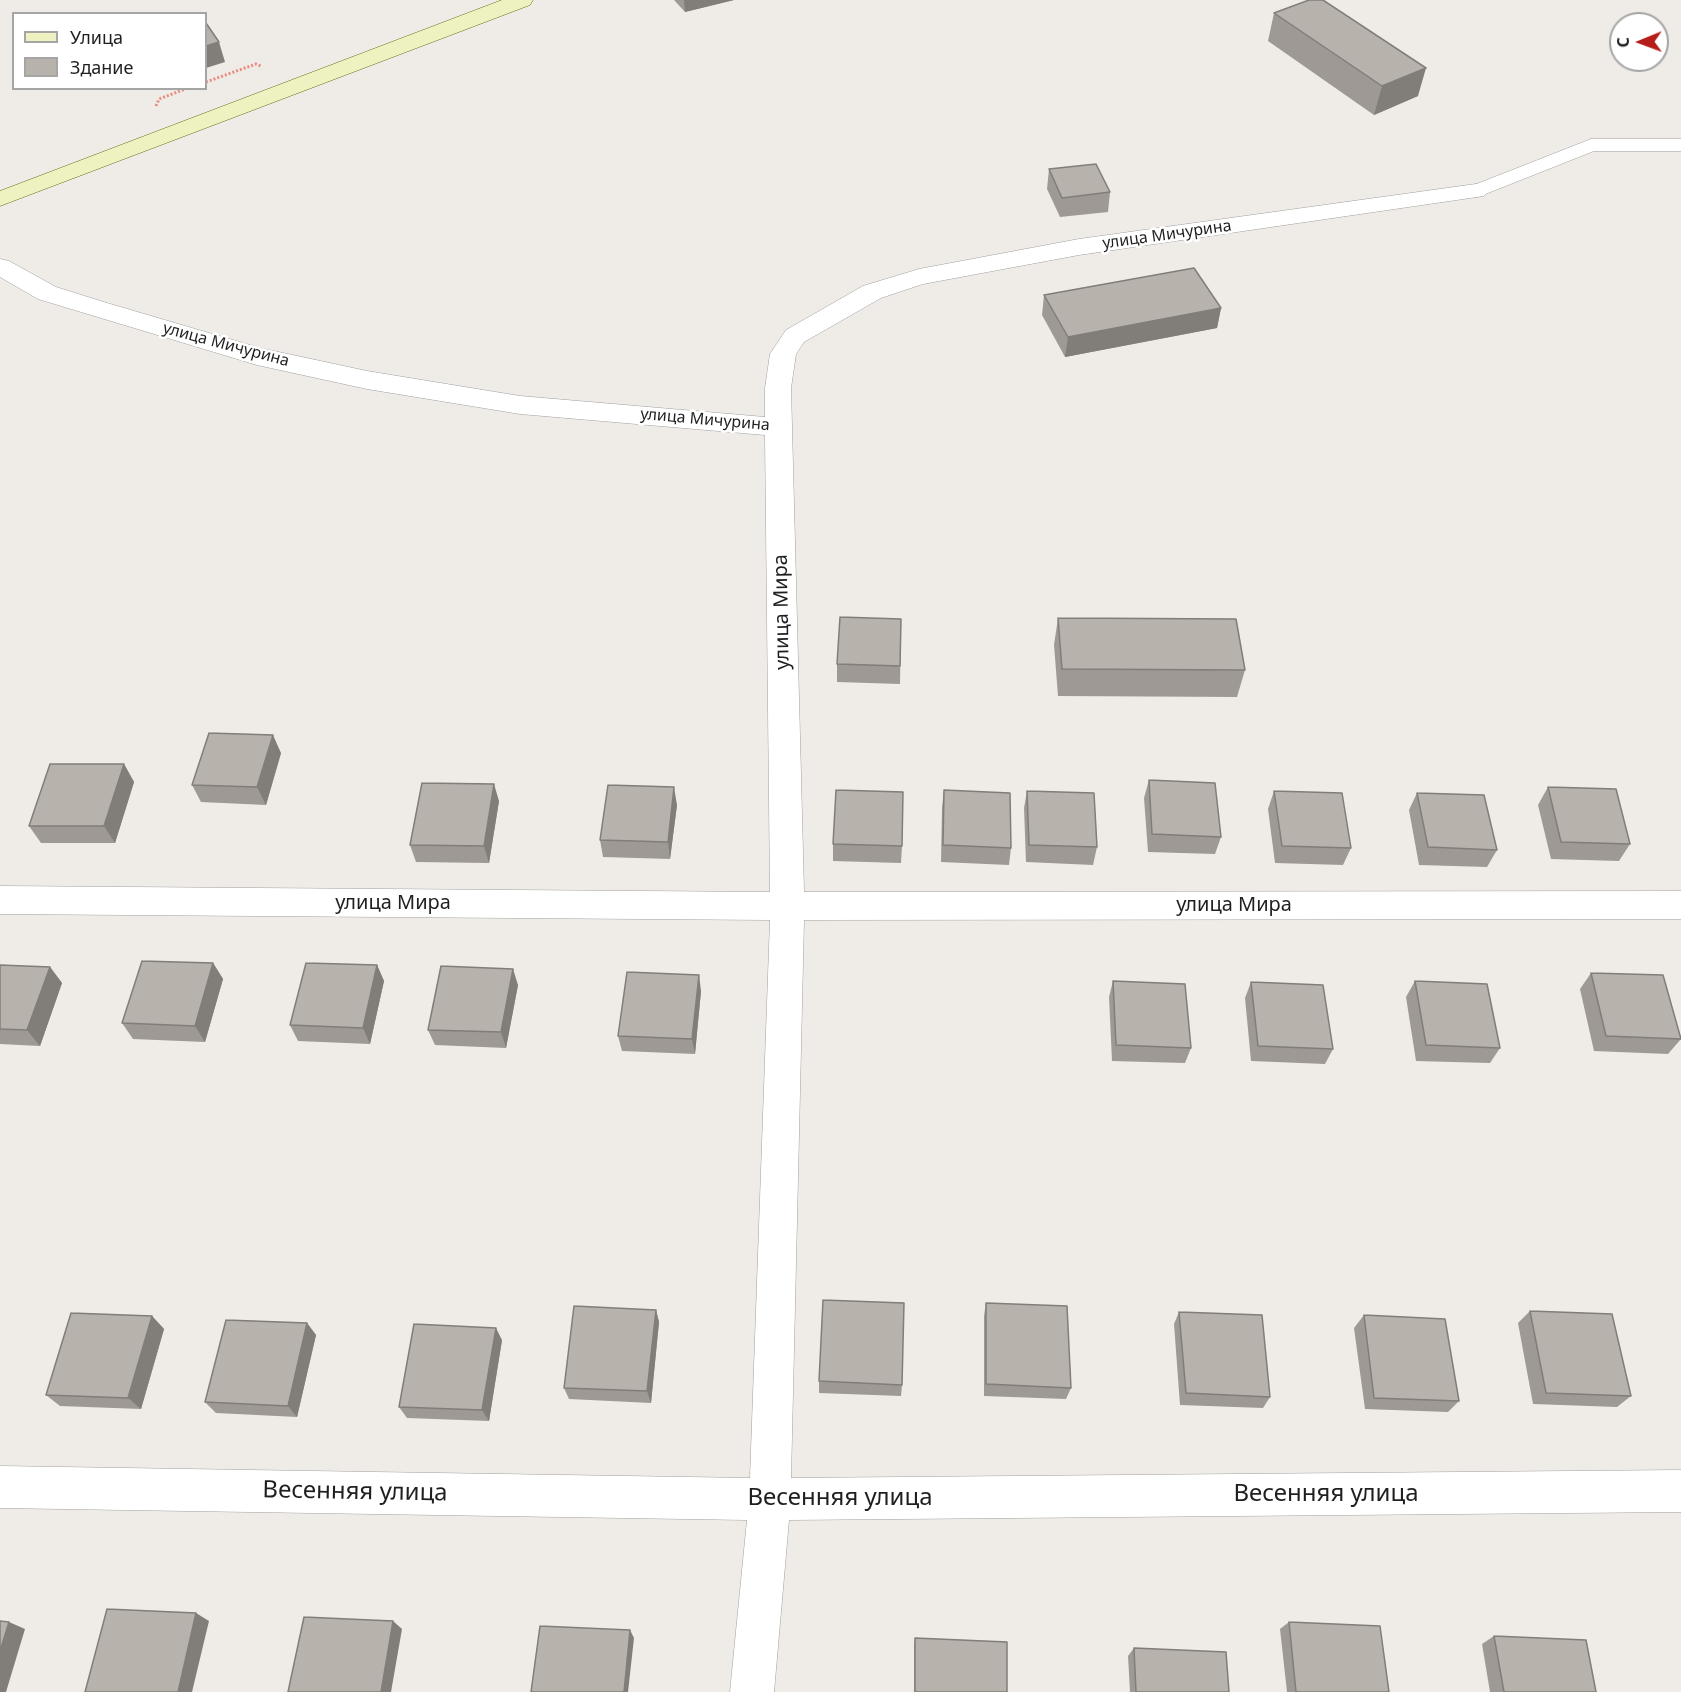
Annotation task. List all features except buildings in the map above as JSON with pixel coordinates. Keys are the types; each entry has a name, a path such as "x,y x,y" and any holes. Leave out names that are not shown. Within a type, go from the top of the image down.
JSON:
{"main road":[{"path":"0,199 522,0"}],"street":[{"name":"улица Мичурина","path":"0,267 47,293 98,309 257,356 367,380 520,405 779,427 778,388 783,354 795,336 872,292 919,277 1079,247 1476,191"},
{"name":"улица Мира","path":"779,427 787,906"},
{"name":"улица Мира","path":"0,900 787,906 1681,905"},
{"path":"752,1692 770,1499 787,906"},
{"name":"Весенняя улица","path":"0,1487 770,1499 1681,1491"}],"lane":[{"path":"1476,191 1591,145 1681,145"}]}
